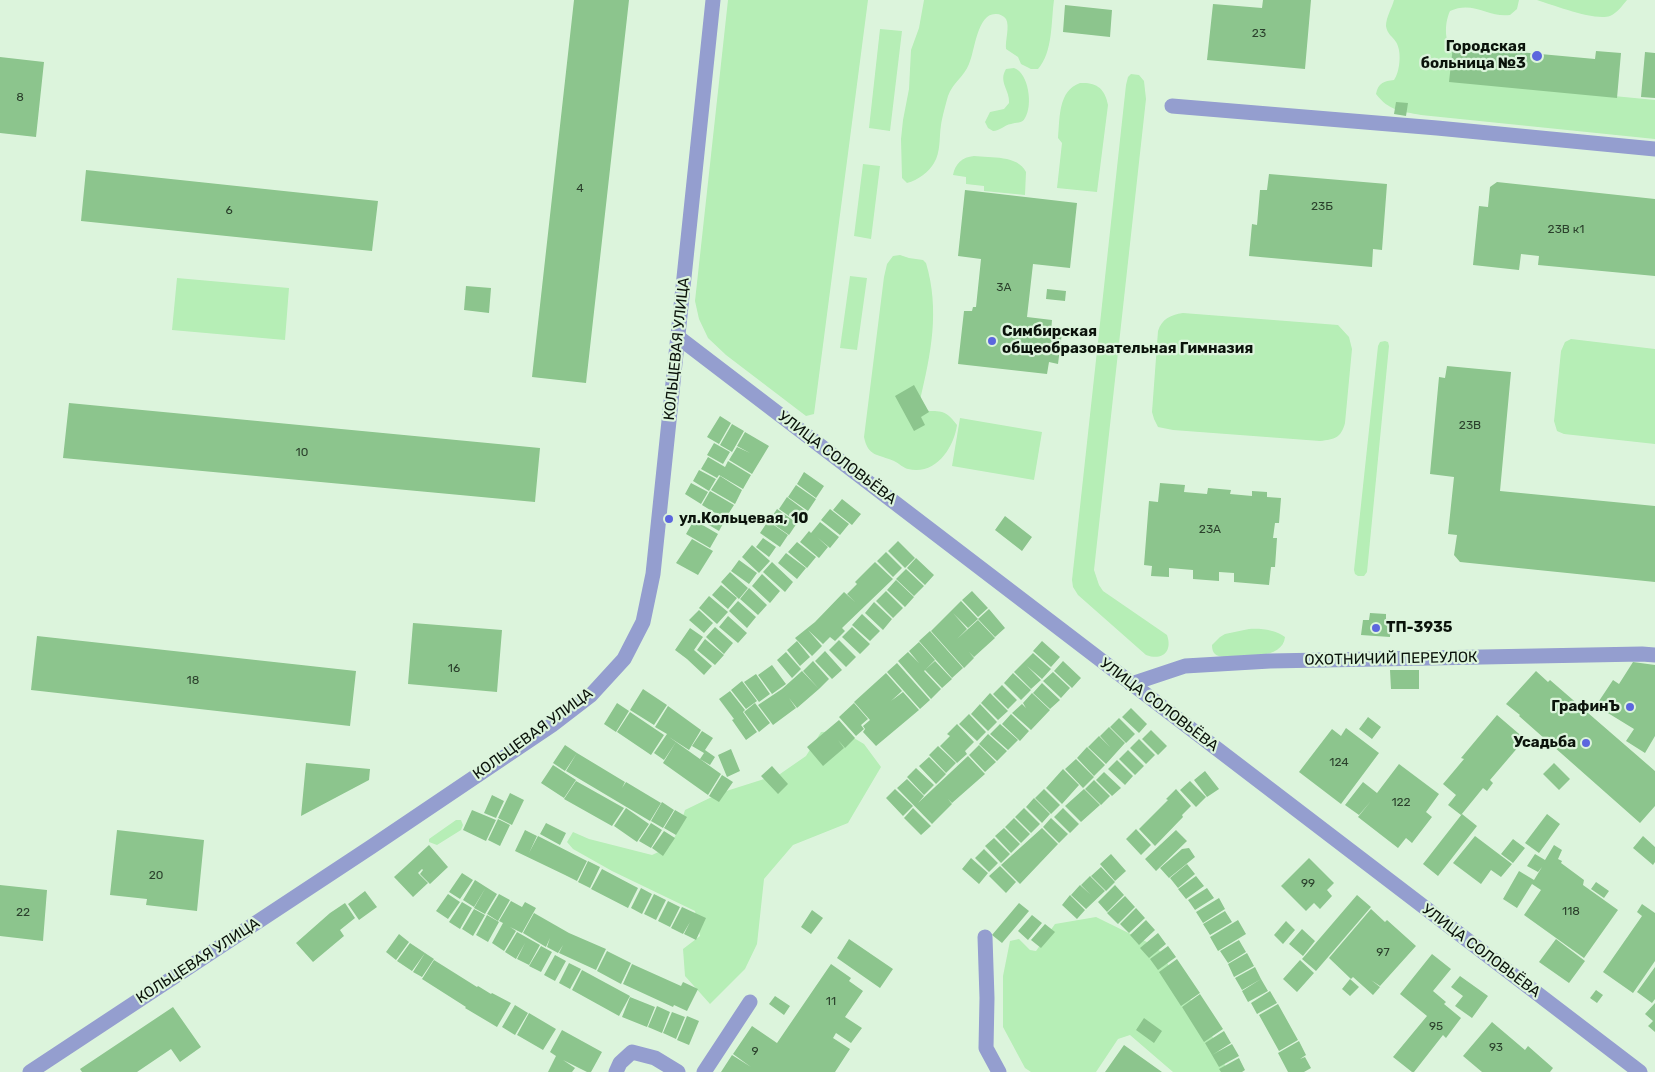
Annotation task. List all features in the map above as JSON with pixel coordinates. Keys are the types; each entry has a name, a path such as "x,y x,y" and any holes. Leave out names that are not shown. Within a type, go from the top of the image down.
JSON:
{"street":[{"name":"КОЛЬЦЕВАЯ УЛИЦА","path":"30,1072 552,724 591,695 624,659 643,622 653,574 713,0"},
{"path":"1172,106 1437,128 1655,149"},
{"name":"УЛИЦА СОЛОВЬЁВА","path":"678,337 1640,1072"},
{"name":"ОХОТНИЧИЙ ПЕРЕУЛОК","path":"1131,684 1184,666 1270,661 1655,655"},
{"path":"985,936 986,1048 999,1072"},
{"path":"704,1072 750,1002"},
{"path":"616,1072 620,1063 632,1052 654,1058 678,1072"}],"green space":[{"path":"728,0 868,0 814,414 806,416 726,355 708,338 699,319 695,301"},
{"path":"924,0 1054,0 1049,45 1043,62 1038,69 1031,69 1021,64 1018,57 1006,49 1008,26 1004,17 996,14 990,15 985,20 978,34 967,69 948,96 936,159 923,175 907,183 902,178 901,139 909,89 911,50 919,28"},
{"path":"1394,0 1519,0 1517,9 1510,15 1495,14 1466,7 1450,11 1446,34 1451,50 1455,54 1593,94 1655,100 1655,139 1421,115 1391,107 1376,94 1378,87 1382,83 1394,80 1399,67 1400,56 1398,46 1386,26"},
{"path":"1537,0 1627,0 1615,13 1603,17 1574,12"},
{"path":"880,29 902,31 890,131 869,128"},
{"path":"1014,68 1023,76 1026,83 1029,98 1027,113 1022,121 993,131 988,128 985,122 990,112 1004,109 1009,103 1003,78 1006,69"},
{"path":"1131,74 1139,75 1144,81 1146,99 1094,570 1103,591 1167,635 1167,650 1165,654 1157,657 1146,655 1078,595 1073,587 1072,580 1126,85"},
{"path":"1080,83 1099,87 1105,94 1108,105 1097,192 1057,188 1062,143 1058,138 1060,113 1064,98 1068,92"},
{"path":"974,156 1003,158 1017,163 1026,172 1025,195 984,191 984,186 966,184 966,177 953,175 955,168 960,162"},
{"path":"863,164 880,166 871,239 854,236"},
{"path":"900,255 923,260 926,263 933,298 928,366 920,400 927,410 944,413 951,417 957,425 952,443 942,458 927,468 918,470 906,468 894,461 874,454 868,448 864,437 884,277 887,264 893,256"},
{"path":"850,276 867,278 857,350 840,348"},
{"path":"177,278 289,288 285,340 172,330"},
{"path":"1183,313 1338,325 1349,337 1352,349 1345,423 1342,432 1337,437 1320,441 1173,430 1158,427 1152,412 1158,331 1167,318"},
{"path":"1571,339 1655,349 1655,444 1564,434 1557,431 1554,421 1561,351 1565,342"},
{"path":"1380,342 1388,342 1389,346 1367,572 1364,576 1358,576 1354,570 1378,346"},
{"path":"960,418 1042,432 1034,480 952,466"},
{"path":"1249,629 1273,631 1285,637 1283,644 1277,650 1260,655 1224,657 1214,652 1212,645 1220,637 1225,634"},
{"path":"842,731 864,744 881,767 848,823 793,845 764,879 757,944 745,969 710,1004 685,976 683,949 700,936 695,911 612,871 573,849 567,842 573,832 589,839 652,855 669,847 678,831 685,810 720,793 780,774 806,756 821,732"},
{"path":"456,820 461,820 463,825 461,830 437,845 429,842 429,839"},
{"path":"1096,917 1157,947 1209,1029 1228,1072 1173,1072 1130,1035 1118,1039 1096,1072 1031,1072 1025,1068 1003,1027 1003,976 1010,941 1019,939 1030,950 1036,951 1055,924"}],"building":[{"path":"574,0 629,0 586,383 532,377"},
{"path":"1263,0 1311,0 1305,69 1207,60 1213,4 1262,8"},
{"path":"1065,5 1112,10 1110,37 1063,32"},
{"path":"1453,46 1595,59 1596,51 1621,53 1617,98 1449,82"},
{"path":"1645,52 1655,53 1655,98 1641,97"},
{"path":"0,57 44,62 36,137 0,133"},
{"path":"1396,102 1408,103 1406,116 1394,114"},
{"path":"86,170 378,201 372,251 81,221"},
{"path":"1269,174 1387,184 1382,250 1373,249 1372,267 1249,256 1252,224 1257,225 1260,190 1267,190"},
{"path":"1497,182 1655,199 1655,276 1538,265 1539,256 1521,254 1519,270 1473,265 1479,206 1488,207 1490,187"},
{"path":"965,190 1077,203 1070,268 1033,264 1027,317 1052,320 1051,332 1062,333 1058,364 1049,362 1047,374 958,364 964,311 972,311 973,307 976,307 981,259 958,256"},
{"path":"466,286 491,288 489,313 464,310"},
{"path":"1047,289 1066,291 1065,301 1046,299"},
{"path":"1447,366 1511,372 1500,491 1655,506 1655,582 1460,562 1454,555 1457,535 1448,534 1454,477 1430,474 1439,377 1445,378"},
{"path":"914,385 929,412 921,417 925,425 914,431 895,396"},
{"path":"69,403 540,448 535,502 63,458"},
{"path":"720,416 731,423 719,444 707,437"},
{"path":"732,424 744,431 732,452 720,445"},
{"path":"745,432 769,446 752,474 729,460 737,447 750,453 737,446"},
{"path":"714,443 730,452 723,464 707,455"},
{"path":"708,457 725,467 728,461 751,475 743,489 719,475 717,478 701,469"},
{"path":"699,470 716,479 709,491 693,481"},
{"path":"804,472 824,486 816,498 797,484"},
{"path":"720,476 742,490 735,504 711,490"},
{"path":"691,483 708,492 701,504 685,494"},
{"path":"1160,483 1185,485 1184,492 1207,494 1208,488 1231,490 1230,494 1252,496 1252,491 1267,492 1267,497 1281,498 1279,523 1275,523 1273,538 1277,538 1275,567 1271,567 1269,585 1234,582 1234,573 1219,572 1219,581 1193,579 1193,570 1169,568 1169,577 1151,576 1152,566 1144,565 1149,501 1158,502"},
{"path":"796,485 816,499 808,511 788,497"},
{"path":"710,491 734,505 725,519 702,505"},
{"path":"787,497 807,512 799,523 779,509"},
{"path":"842,499 861,514 852,525 833,510"},
{"path":"777,509 797,523 789,535 769,521"},
{"path":"830,509 849,524 840,535 821,520"},
{"path":"708,510 725,520 719,531 702,521"},
{"path":"1005,516 1032,537 1022,551 995,530"},
{"path":"694,520 718,534 710,548 686,534"},
{"path":"768,521 788,535 780,547 760,533"},
{"path":"820,522 839,537 830,548 817,537 828,547 819,558 800,542"},
{"path":"763,538 776,547 769,557 756,547"},
{"path":"692,539 713,551 698,575 676,563"},
{"path":"898,541 915,558 905,568 888,551"},
{"path":"797,542 816,557 807,568 788,552"},
{"path":"752,545 770,561 759,573 742,557"},
{"path":"886,552 902,568 893,577 877,561"},
{"path":"786,553 806,568 797,579 778,563"},
{"path":"916,558 934,575 925,585 907,568"},
{"path":"739,560 757,573 749,584 731,571"},
{"path":"772,562 793,582 785,592 763,572"},
{"path":"875,562 893,579 842,628 845,631 835,641 830,637 823,644 808,630 822,646 812,656 795,638 815,622 844,592 855,602 847,594 857,584 855,582"},
{"path":"906,569 924,586 914,596 896,579"},
{"path":"730,572 748,588 739,599 721,582"},
{"path":"762,574 780,591 770,603 752,586"},
{"path":"896,580 914,597 905,607 887,590"},
{"path":"721,585 737,598 728,609 712,595"},
{"path":"749,588 767,605 758,615 740,599"},
{"path":"886,591 903,608 893,618 876,601"},
{"path":"972,591 988,608 978,617 962,600"},
{"path":"709,596 728,612 717,624 699,608"},
{"path":"738,601 756,617 747,628 729,611"},
{"path":"961,601 978,619 968,628 953,613 967,629 957,639 978,620 995,638 974,657 969,652 974,658 964,668 931,631"},
{"path":"874,602 892,619 883,630 865,613"},
{"path":"989,609 1005,628 995,637 978,619"},
{"path":"699,610 713,623 704,633 689,620"},
{"name":"ТП-3935","path":"1370,613 1386,614 1386,622 1391,622 1390,637 1361,635 1363,620 1369,620"},
{"path":"862,614 880,631 870,641 852,625"},
{"path":"728,616 747,633 738,643 719,627"},
{"path":"413,623 502,630 497,692 408,684"},
{"path":"715,627 733,643 724,654 706,637"},
{"path":"852,627 870,644 860,654 842,637"},
{"path":"690,628 703,637 694,650 712,666 704,675 675,650"},
{"path":"930,631 963,668 952,678 919,641"},
{"path":"37,636 356,671 350,726 31,690"},
{"path":"705,639 724,655 715,665 697,650"},
{"path":"839,640 856,657 846,667 829,650"},
{"path":"797,641 810,657 800,666 787,650"},
{"path":"1042,641 1060,657 1051,667 1033,651"},
{"path":"919,642 935,660 924,671 941,689 931,699 898,661 908,652 919,663 909,651"},
{"path":"825,651 842,670 832,679 815,661"},
{"path":"786,652 801,669 792,678 777,660"},
{"path":"1033,653 1051,669 1042,679 1027,666 1041,680 1031,689 1014,672"},
{"path":"813,661 829,679 819,689 803,671"},
{"path":"935,661 952,679 942,688 925,670"},
{"path":"1063,661 1081,678 1072,688 1054,671"},
{"name":"ГрафинЪ","path":"1633,662 1655,665 1655,736 1645,753 1626,741 1634,729 1603,710 1606,705 1599,701 1613,680 1619,684"},
{"path":"897,663 930,700 920,709 887,672"},
{"path":"772,665 786,684 772,694 758,675"},
{"path":"1390,670 1419,670 1419,689 1391,689"},
{"path":"802,671 819,689 797,708 789,698 796,708 773,725 758,705 782,689"},
{"name":"Усадьба","path":"1536,671 1548,682 1550,680 1655,771 1655,806 1640,823 1506,704"},
{"path":"1053,672 1070,688 1061,698 1043,681"},
{"path":"886,673 902,691 891,701 903,692 919,710 876,746 863,732 865,729 863,726 870,720 854,702"},
{"path":"1013,673 1031,690 1021,700 1004,683"},
{"path":"756,674 770,694 759,702 744,682"},
{"path":"742,681 757,701 746,709 731,690"},
{"path":"1042,683 1060,700 1050,709 1033,693"},
{"path":"1002,685 1017,700 1008,709 993,694"},
{"path":"643,689 667,705 654,725 630,710"},
{"path":"730,691 745,710 743,712 757,732 746,740 732,720 734,719 719,699"},
{"path":"990,693 1008,711 998,720 981,703"},
{"path":"1032,693 1050,710 1031,730 1012,713 1022,704 1026,708 1023,703"},
{"path":"617,703 629,711 616,732 604,724"},
{"path":"755,703 770,723 759,732 744,712"},
{"path":"854,703 868,719 861,725 864,729 856,736 839,717"},
{"path":"980,704 997,722 988,731 971,714"},
{"path":"668,706 701,730 689,750 669,737 676,742 664,760 654,753 667,734 655,727"},
{"path":"1131,708 1147,724 1139,733 1122,717"},
{"path":"630,712 664,735 651,755 617,732"},
{"path":"969,714 986,732 977,741 959,724"},
{"path":"1011,714 1029,731 1020,741 1002,724"},
{"path":"1497,715 1525,739 1490,780 1493,783 1487,791 1483,788 1461,815 1448,805 1456,795 1443,784 1464,759 1461,758"},
{"path":"1368,717 1381,727 1372,739 1359,729"},
{"path":"1119,718 1135,734 1126,743 1110,727"},
{"path":"839,720 855,738 845,748 838,740 844,748 823,766 807,747"},
{"path":"957,724 974,742 965,751 967,754 957,763 940,746 950,736 947,734"},
{"path":"1000,724 1018,740 1008,750 990,734"},
{"path":"1109,727 1125,743 1106,764 1088,747 1099,736 1110,747 1100,736"},
{"path":"1346,728 1379,753 1341,804 1299,772 1332,729 1341,736"},
{"path":"1151,730 1167,746 1158,755 1142,739"},
{"path":"702,731 713,738 705,750 715,757 710,765 700,759 704,753 692,746"},
{"path":"988,734 1007,751 997,761 979,744"},
{"path":"1139,739 1155,755 1146,764 1130,748"},
{"path":"676,742 721,774 708,795 663,763"},
{"path":"565,745 577,753 565,771 553,763"},
{"path":"979,745 996,762 985,772 969,755"},
{"path":"938,746 956,763 946,773 929,755"},
{"path":"1087,747 1105,765 1094,776 1077,758"},
{"path":"731,749 740,771 727,777 718,755"},
{"path":"1128,750 1144,766 1135,775 1119,759"},
{"path":"577,753 625,782 622,788 626,782 661,803 650,821 566,771"},
{"path":"968,756 985,774 952,803 948,799 952,804 932,824 897,788 907,779 924,796 918,803"},
{"path":"929,757 946,774 936,784 919,766"},
{"path":"1076,759 1094,777 1083,788 1065,769"},
{"path":"1117,760 1133,776 1125,785 1108,769"},
{"path":"306,763 370,769 369,780 301,816"},
{"path":"1554,763 1570,779 1559,790 1543,774"},
{"path":"1399,764 1439,794 1426,812 1432,817 1412,843 1406,838 1398,848 1358,817 1371,801 1359,815 1345,805 1363,782 1377,793"},
{"path":"553,765 576,780 564,798 541,783"},
{"path":"772,766 788,784 778,794 761,776"},
{"path":"916,768 934,785 924,795 907,777"},
{"path":"1063,769 1079,785 1062,804 1046,788"},
{"path":"1205,771 1219,789 1207,797 1194,780"},
{"path":"1104,772 1121,788 1112,796 1096,780"},
{"path":"722,775 733,782 719,802 709,796"},
{"path":"1094,780 1110,796 1101,805 1085,789"},
{"path":"576,781 624,808 612,826 564,799"},
{"path":"1190,781 1206,797 1196,807 1180,790"},
{"path":"895,789 913,806 903,816 886,798"},
{"path":"1044,789 1060,805 1051,814 1035,798"},
{"path":"1084,789 1100,805 1081,822 1065,806"},
{"path":"1176,789 1191,806 1155,846 1139,829 1168,800 1166,799"},
{"path":"510,793 524,800 512,825 498,818"},
{"path":"492,795 504,801 496,818 484,813"},
{"path":"1034,798 1050,814 1042,823 1026,807"},
{"path":"662,802 674,810 663,828 651,821"},
{"path":"626,808 649,824 637,842 614,826"},
{"path":"913,808 931,826 921,835 904,818"},
{"path":"1024,808 1040,824 1031,833 1015,817"},
{"path":"1063,808 1079,824 1070,833 1054,817"},
{"path":"472,810 496,820 486,841 463,830"},
{"path":"675,810 687,817 676,835 664,828"},
{"path":"1462,814 1477,826 1438,876 1423,864"},
{"path":"1547,814 1560,824 1539,853 1525,843"},
{"path":"1014,818 1030,834 1021,843 1005,827"},
{"path":"1051,818 1068,834 1059,843 1043,827"},
{"path":"498,819 510,825 500,846 488,840"},
{"path":"546,823 566,833 560,845 540,834"},
{"path":"651,823 662,830 651,848 639,841"},
{"path":"1004,828 1020,844 1011,853 995,836"},
{"path":"1042,828 1058,844 1020,884 1001,865"},
{"path":"1136,829 1151,845 1141,855 1126,839"},
{"path":"117,830 204,840 197,911 146,905 147,899 110,895"},
{"path":"525,830 537,836 529,853 538,836 587,861 577,881 515,851"},
{"path":"1176,830 1187,841 1156,871 1145,859"},
{"path":"664,831 675,838 663,856 652,848"},
{"path":"1475,836 1512,864 1501,877 1491,870 1481,884 1453,863"},
{"path":"1643,836 1655,847 1655,862 1653,865 1633,848"},
{"path":"994,838 1010,854 1001,863 985,846"},
{"path":"1513,839 1525,848 1513,863 1501,854"},
{"path":"429,845 448,867 430,884 420,874 422,869 418,873 428,883 413,897 394,877"},
{"path":"1554,845 1562,850 1558,859 1562,861 1561,863 1584,880 1583,885 1618,910 1584,958 1524,915 1541,890 1532,884 1517,908 1503,899 1519,871 1534,880 1542,867 1538,872 1527,866 1535,854 1545,860"},
{"path":"1189,848 1195,857 1169,878 1160,868 1182,849"},
{"path":"984,849 998,863 989,872 975,858"},
{"path":"1111,854 1126,871 1115,881 1100,864"},
{"path":"971,858 988,873 979,884 962,869"},
{"path":"1309,858 1334,883 1327,890 1332,896 1320,909 1314,903 1306,911 1281,886"},
{"path":"588,861 600,867 590,888 578,882"},
{"path":"1187,864 1195,874 1178,888 1170,878"},
{"path":"1000,866 1016,882 1006,893 989,876"},
{"path":"1101,867 1115,882 1106,891 1091,876"},
{"path":"602,869 638,888 628,908 591,889"},
{"path":"462,873 473,880 460,899 449,892"},
{"path":"1090,876 1105,891 1086,909 1071,895 1080,885 1091,895 1081,885"},
{"path":"1196,876 1204,886 1186,899 1178,889"},
{"path":"475,880 486,887 474,907 463,900"},
{"path":"1596,882 1609,891 1604,898 1591,889"},
{"path":"0,885 47,890 43,941 0,936"},
{"path":"1115,885 1124,895 1107,912 1098,902"},
{"path":"486,887 497,894 485,914 474,908"},
{"path":"641,888 652,894 642,914 631,908"},
{"path":"1207,888 1214,898 1195,910 1188,900"},
{"path":"365,891 377,907 359,920 348,904"},
{"path":"448,894 460,902 448,919 436,911"},
{"path":"499,894 510,900 498,921 487,914"},
{"path":"654,894 666,900 656,920 644,914"},
{"path":"1070,895 1085,910 1077,919 1062,905"},
{"path":"1357,895 1371,907 1316,971 1302,959"},
{"path":"1125,896 1135,907 1118,924 1107,913"},
{"path":"1219,898 1225,909 1203,923 1196,912"},
{"path":"511,901 522,907 525,902 536,908 522,933 510,927 516,931 504,951 492,943 503,923 499,921"},
{"path":"668,901 680,907 670,927 658,921"},
{"path":"462,902 472,908 460,929 449,922"},
{"path":"345,903 355,918 340,930 344,936 313,962 296,943 330,913"},
{"path":"1019,903 1029,911 1002,943 992,935"},
{"path":"1642,904 1655,913 1655,961 1633,993 1603,972 1642,916 1637,912"},
{"path":"682,907 706,918 696,940 684,934 690,922 683,934 671,928"},
{"path":"1136,908 1145,918 1129,933 1120,924"},
{"path":"474,909 485,915 473,936 462,929"},
{"path":"1371,909 1385,922 1387,920 1416,946 1380,986 1371,980 1380,987 1373,995 1353,977 1351,979 1329,958"},
{"path":"812,910 823,918 811,934 801,927"},
{"path":"1225,911 1232,922 1210,935 1203,924"},
{"path":"534,913 569,933 606,949 596,970 559,953 563,945 558,953 547,947 550,938 546,947 523,933"},
{"path":"487,915 499,922 488,942 476,935"},
{"path":"1032,915 1042,923 1028,940 1018,931"},
{"path":"1146,920 1155,930 1139,945 1130,935"},
{"path":"1238,920 1246,934 1218,951 1210,937"},
{"path":"1286,921 1295,930 1283,944 1274,935"},
{"path":"1045,924 1055,932 1041,948 1031,940"},
{"path":"1302,929 1315,941 1303,956 1289,944"},
{"path":"517,932 540,945 529,965 517,959 525,943 516,959 505,952"},
{"path":"1158,933 1166,944 1149,958 1140,948"},
{"path":"399,934 409,942 396,960 386,952"},
{"path":"849,939 893,969 880,988 837,958"},
{"path":"1556,939 1585,961 1569,983 1539,962"},
{"path":"1239,940 1246,952 1228,963 1220,951"},
{"path":"410,943 425,953 412,971 397,961"},
{"path":"541,946 552,952 541,972 529,966"},
{"path":"1168,946 1176,957 1158,970 1150,959"},
{"path":"607,951 631,963 621,984 597,971"},
{"path":"425,953 434,959 422,977 413,972"},
{"path":"1247,953 1254,966 1234,977 1228,964"},
{"path":"1432,954 1451,969 1433,991 1446,1002 1444,1004 1461,1018 1446,1038 1443,1035 1414,1072 1412,1072 1393,1057 1427,1016 1400,994"},
{"path":"555,955 566,961 555,981 544,975"},
{"path":"1177,959 1200,993 1181,1006 1159,972"},
{"path":"434,960 477,987 511,1003 497,1027 422,979"},
{"path":"1300,960 1314,973 1297,992 1283,979"},
{"path":"569,963 581,969 570,989 559,983"},
{"path":"632,964 681,986 683,982 698,989 687,1011 674,1005 673,1007 623,984"},
{"path":"831,964 851,978 849,981 863,991 845,1017 862,1028 851,1043 836,1033 833,1038 850,1049 835,1072 721,1072 732,1055 751,1067 733,1054 752,1026 777,1043"},
{"path":"1255,967 1261,979 1242,990 1235,978"},
{"path":"1655,967 1655,999 1652,1003 1637,992"},
{"path":"582,970 630,996 619,1016 572,990"},
{"path":"1460,976 1488,996 1472,1018 1455,1006 1463,996 1451,987"},
{"path":"1261,979 1268,991 1248,1002 1242,991"},
{"path":"1350,979 1359,987 1350,996 1342,989"},
{"path":"1596,990 1603,995 1597,1003 1590,998"},
{"path":"1270,991 1277,1003 1257,1014 1251,1003"},
{"path":"1200,994 1223,1029 1204,1042 1182,1007"},
{"path":"775,996 790,1006 784,1015 769,1004"},
{"path":"630,997 655,1007 647,1027 622,1017"},
{"path":"1655,1003 1655,1032 1648,1026 1653,1021 1645,1014"},
{"path":"1278,1004 1298,1040 1279,1051 1259,1015"},
{"path":"515,1005 528,1013 515,1035 502,1027"},
{"path":"657,1006 670,1012 662,1033 648,1027"},
{"path":"173,1007 201,1047 180,1062 171,1049 137,1072 82,1072 80,1069"},
{"path":"672,1012 685,1017 676,1039 663,1033"},
{"path":"529,1013 556,1029 543,1050 517,1035"},
{"path":"687,1016 699,1021 689,1045 677,1040"},
{"path":"1144,1018 1162,1031 1154,1043 1136,1030"},
{"path":"1492,1022 1525,1050 1528,1046 1553,1068 1550,1072 1482,1072 1463,1056"},
{"path":"562,1030 602,1052 591,1072 587,1072 563,1060 575,1068 572,1072 548,1072 556,1056 550,1052"},
{"path":"1224,1031 1231,1043 1212,1055 1205,1043"},
{"path":"1299,1041 1306,1055 1300,1059 1305,1057 1311,1068 1304,1072 1288,1072 1278,1053"},
{"path":"1232,1044 1239,1056 1219,1067 1212,1055"},
{"path":"1124,1045 1162,1072 1105,1072"},
{"path":"1239,1058 1245,1070 1242,1072 1221,1072 1219,1069"}],"place":[{"name":"Городская больница №3","path":"1537,56"},
{"name":"Симбирская общеобразовательная Гимназия","path":"992,341"},
{"name":"ул.Кольцевая, 10","path":"669,519"},
{"name":"ТП-3935","path":"1376,628"},
{"name":"ГрафинЪ","path":"1630,707"},
{"name":"Усадьба","path":"1586,743"}]}
